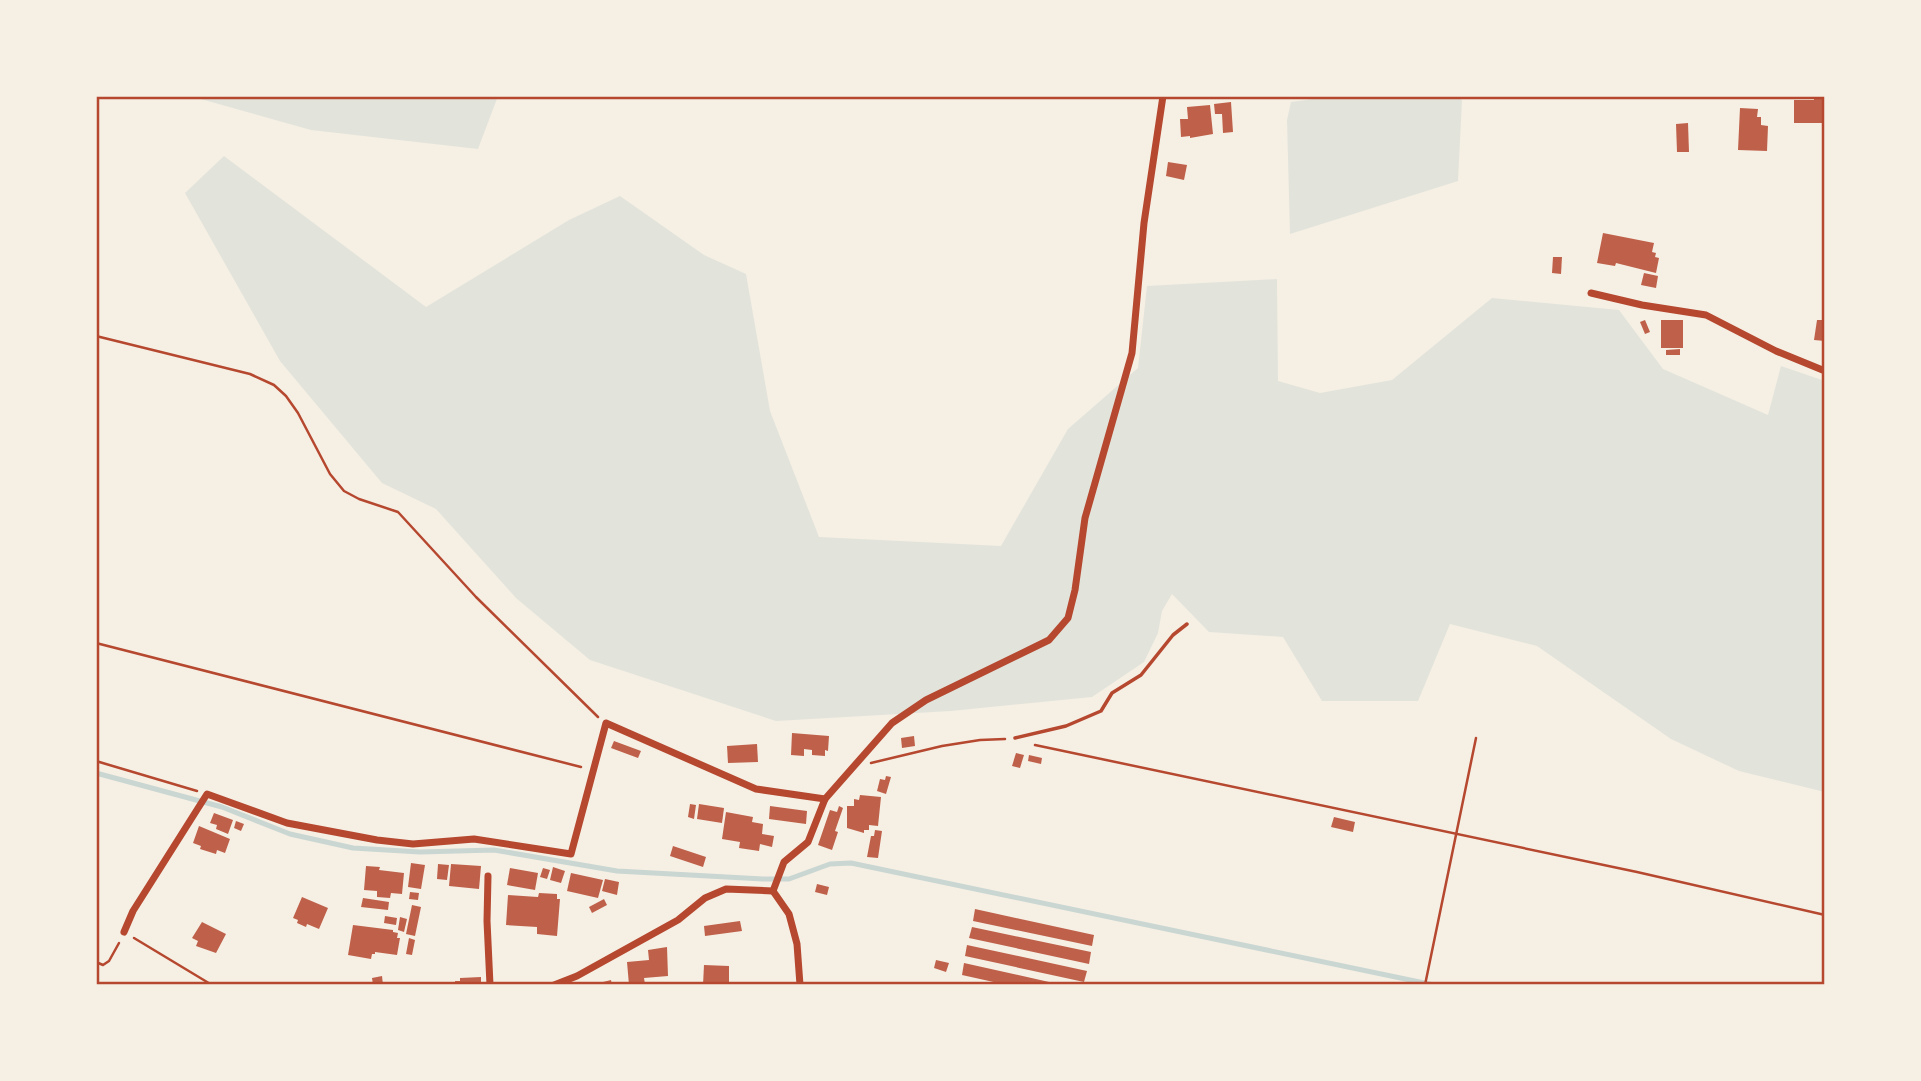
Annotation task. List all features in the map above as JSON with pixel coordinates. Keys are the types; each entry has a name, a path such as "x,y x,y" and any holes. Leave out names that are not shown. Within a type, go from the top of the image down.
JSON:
{"street":[{"path":"773,891 784,862 808,842 825,799 892,723 926,700 1049,640 1068,618 1075,590 1084,518 1132,353 1144,223 1163,96"},
{"path":"1591,293 1642,305 1706,315 1776,351 1825,371"},
{"path":"124,932 132,911 206,794 287,822 330,833 413,844 474,839 571,854 606,723 756,789 825,799"},
{"path":"488,876 490,985"},
{"path":"554,985 577,976 678,920 705,898 726,889 773,891"},
{"path":"773,891 789,914 797,944 800,985"}],"lane":[{"path":"1015,738 1056,729 1101,711 1112,693 1141,675 1173,635 1187,624"}],"path":[{"path":"96,335 250,374 274,385 298,413 330,474 344,491 398,512 476,597 606,723"},
{"path":"96,643 593,770"},
{"path":"857,763 875,763 900,755 980,740 1015,738 1045,748 1637,872 1825,915"},
{"path":"1425,985 1476,738"},
{"path":"96,761 206,794"},
{"path":"96,962 103,965 109,961 124,932 212,985"}],"shaded area":[{"path":"190,96 498,96 478,149 311,130"},
{"path":"1336,96 1455,96 1462,100 1458,181 1290,234 1287,120 1291,102"},
{"path":"224,156 426,307 569,220 620,196 704,255 746,274 770,411 819,537 1001,546 1068,429 1138,368 1147,286 1277,279 1278,381 1320,393 1392,380 1492,298 1619,310 1663,369 1768,415 1781,366 1825,381 1825,792 1739,771 1671,739 1537,646 1450,624 1418,701 1322,701 1283,637 1209,632 1172,594 1162,611 1158,633 1144,662 1092,697 951,711 776,721 590,660 516,598 436,509 382,483 280,361 185,193"}],"building":[{"path":"1814,96 1825,96 1825,123 1794,123 1794,100 1814,100"},
{"path":"1231,102 1233,132 1223,133 1222,114 1215,114 1214,104"},
{"path":"1210,105 1213,134 1181,137 1180,119 1188,119 1187,107"},
{"path":"1740,108 1758,109 1757,117 1761,117 1761,125 1768,126 1767,151 1738,150"},
{"path":"1688,123 1689,152 1677,152 1676,124"},
{"path":"1168,162 1187,165 1184,180 1166,176"},
{"path":"1603,233 1654,243 1652,252 1659,258 1656,273 1616,263 1615,266 1597,263"},
{"path":"1553,257 1562,257 1561,274 1552,273"},
{"path":"1644,273 1658,276 1656,288 1641,285"},
{"path":"1645,320 1650,332 1645,334 1640,322"},
{"path":"1661,320 1683,320 1683,348 1661,348"},
{"path":"1817,320 1825,320 1825,341 1814,340"},
{"path":"1680,349 1680,355 1666,355 1666,350"},
{"path":"792,733 829,736 828,751 825,750 825,756 812,755 812,750 804,749 804,756 791,755"},
{"path":"914,736 915,746 902,748 901,738"},
{"path":"614,741 641,751 638,758 611,748"},
{"path":"757,744 758,762 728,763 727,746"},
{"path":"1016,753 1024,755 1020,768 1012,766"},
{"path":"1029,755 1042,758 1041,764 1028,761"},
{"path":"886,776 891,777 886,794 877,791 880,779 885,780"},
{"path":"860,795 881,797 878,826 869,825 869,830 864,830 864,833 847,828 847,806 854,806 854,799 859,800"},
{"path":"690,804 696,805 694,819 688,817"},
{"path":"699,804 724,808 722,823 697,819"},
{"path":"770,806 807,811 806,824 769,819"},
{"path":"839,806 843,808 832,850 818,845 830,810 837,812"},
{"path":"726,812 753,817 752,822 763,824 762,834 774,836 772,847 760,844 759,851 739,848 740,842 722,839"},
{"path":"214,813 233,820 228,834 210,823"},
{"path":"1334,817 1355,822 1353,832 1331,827"},
{"path":"236,821 244,824 241,831 234,828"},
{"path":"199,826 230,839 225,853 217,850 216,854 200,849 201,846 193,843"},
{"path":"875,830 882,831 878,858 867,857 871,836 874,836"},
{"path":"673,846 706,857 703,867 670,856"},
{"path":"411,863 425,865 421,889 408,887"},
{"path":"438,864 449,865 447,880 437,879"},
{"path":"451,864 481,866 479,889 449,886"},
{"path":"366,866 404,873 402,894 391,893 390,898 377,897 377,891 364,890"},
{"path":"553,867 565,871 561,883 550,880"},
{"path":"510,868 538,873 535,890 507,885"},
{"path":"543,868 550,870 547,879 540,877"},
{"path":"571,873 603,880 598,898 567,891"},
{"path":"605,879 619,882 617,895 602,891"},
{"path":"817,884 829,887 827,895 815,892"},
{"path":"410,892 419,893 418,900 409,899"},
{"path":"539,893 557,894 557,899 560,899 557,936 537,934 537,927 506,925 508,895 538,897"},
{"path":"302,897 328,908 319,929 307,924 306,927 293,918"},
{"path":"363,898 389,902 388,910 361,907"},
{"path":"604,899 607,905 592,913 589,907"},
{"path":"412,905 421,907 415,936 406,934"},
{"path":"975,909 1094,935 1092,946 973,921"},
{"path":"385,916 397,918 396,925 384,923"},
{"path":"400,917 407,919 404,932 398,930"},
{"path":"740,921 742,931 705,936 704,926"},
{"path":"202,922 226,934 216,953 196,946 198,941 192,938"},
{"path":"353,925 398,933 397,938 400,938 397,955 375,952 371,959 348,955"},
{"path":"972,927 1091,952 1089,964 969,938"},
{"path":"409,938 415,940 412,955 406,954"},
{"path":"967,945 1087,971 1084,982 965,956"},
{"path":"667,947 668,976 644,978 645,984 629,985 627,962 649,960 648,950"},
{"path":"936,960 949,963 946,972 934,968"},
{"path":"964,963 1058,984 1007,985 962,975"},
{"path":"704,965 729,966 729,985 703,985"},
{"path":"382,976 383,985 373,985 372,978"},
{"path":"481,977 481,985 455,985 455,981 460,981 460,978"},
{"path":"611,980 612,985 595,985 595,984"}],"waterway":[{"path":"96,773 222,807 290,834 353,848 420,852 494,850 617,871 763,879 789,879 830,864 851,863 1434,985"}]}
